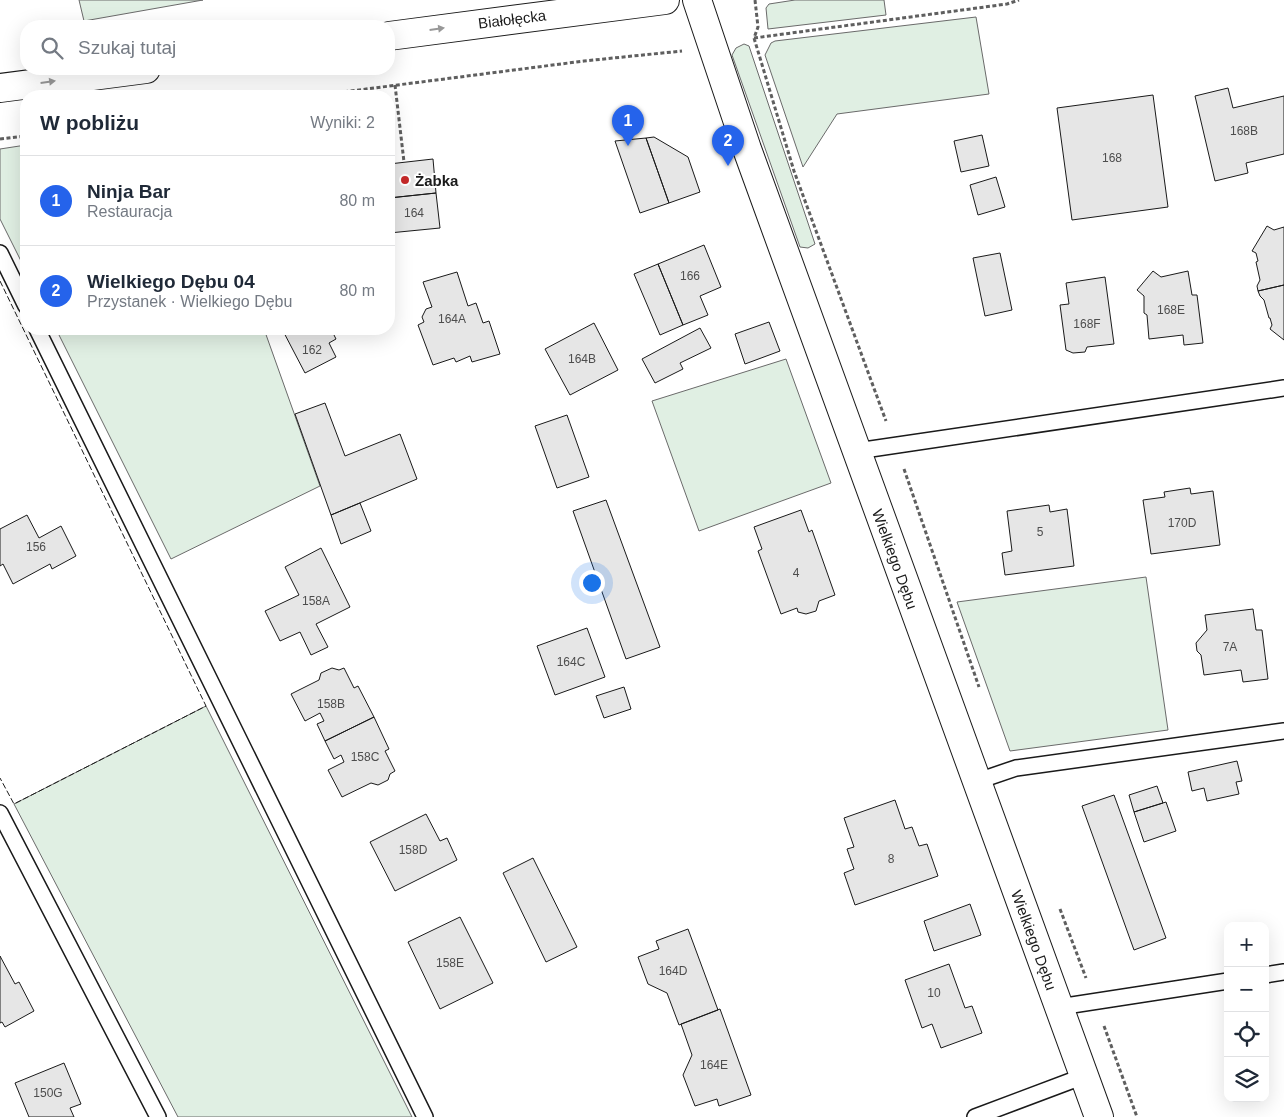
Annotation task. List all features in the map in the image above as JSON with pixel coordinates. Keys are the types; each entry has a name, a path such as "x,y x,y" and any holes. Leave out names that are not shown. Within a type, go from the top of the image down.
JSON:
{"street":[{"name":"Białołęcka","path":"395,35 665,0"},
{"name":"Wielkiego Dębu","path":"697,0 750,158 1099,1117"},
{"path":"0,88 100,75"}],"lane":[{"path":"0,253 20,294"},
{"path":"40,335 425,1117"},
{"path":"857,452 1284,388"},
{"path":"976,782 1016,768 1284,731"},
{"path":"0,813 158,1117"},
{"path":"1269,974 1284,972"},
{"path":"1059,1007 1224,982"},
{"path":"975,1117 1084,1076"}],"path":[{"path":"754,0 758,27 754,38 794,171 896,446 979,687"},
{"path":"754,38 1007,4 1018,0"},
{"path":"357,90 687,50"},
{"path":"395,85 404,162"},
{"path":"0,140 20,137"},
{"path":"1057,900 1137,1117"}],"green space":[{"path":"79,0 203,0 90,20 84,20"},
{"path":"795,0 884,0 886,15 768,29 766,8 769,4"},
{"path":"976,17 989,94 837,114 803,167 765,55 771,43"},
{"path":"744,44 749,46 815,244 808,248 800,247 732,55 736,48"},
{"path":"20,146 20,259 0,219 0,149"},
{"path":"59,335 266,335 320,486 171,559"},
{"path":"786,359 831,483 699,531 652,401"},
{"path":"1146,577 1168,730 1010,751 957,602"},
{"path":"206,706 412,1117 178,1117 14,804"}],"building":[{"path":"1228,88 1233,108 1284,96 1284,154 1246,163 1248,173 1215,181 1195,96"},
{"path":"1153,95 1168,207 1072,220 1057,108"},
{"path":"982,135 989,166 961,172 954,141"},
{"path":"654,137 688,157 700,192 669,203 646,138"},
{"path":"646,138 669,203 640,213 615,141"},
{"path":"433,159 436,193 395,197 395,163"},
{"path":"996,177 1005,207 978,215 970,185"},
{"path":"436,193 440,228 395,232 395,197"},
{"path":"1267,226 1274,230 1284,227 1284,285 1258,291 1257,286 1260,280 1256,262 1258,261 1256,253 1252,251"},
{"path":"704,245 721,287 700,296 708,315 683,325 658,264"},
{"path":"1000,253 1012,310 985,316 973,258"},
{"path":"658,264 683,325 660,335 634,274"},
{"path":"1153,271 1161,277 1188,271 1192,295 1197,295 1203,343 1184,345 1183,335 1149,339 1147,315 1144,313 1144,296 1137,290"},
{"path":"457,272 468,306 476,303 483,323 489,321 500,354 472,362 470,356 456,362 454,358 433,365 418,325 424,322 422,317 426,309 432,307 423,282"},
{"path":"1105,277 1114,344 1087,347 1085,352 1073,353 1066,350 1060,305 1069,304 1066,283"},
{"path":"1284,285 1284,340 1270,329 1272,325 1270,318 1264,300 1258,291"},
{"path":"769,322 780,351 745,364 735,334"},
{"path":"594,323 618,370 570,395 545,349"},
{"path":"700,328 711,348 680,363 683,369 655,383 642,359"},
{"path":"285,335 334,335 336,339 329,343 336,357 305,373"},
{"path":"325,403 345,456 400,434 417,479 331,515 295,414"},
{"path":"567,415 589,477 557,488 535,426"},
{"path":"1190,488 1191,494 1213,491 1220,545 1151,554 1143,500 1165,497 1164,492"},
{"path":"606,500 660,647 626,659 573,511"},
{"path":"360,503 371,531 341,544 331,515"},
{"path":"1049,505 1050,512 1067,509 1074,566 1005,575 1002,553 1012,551 1007,511"},
{"path":"801,510 809,532 812,530 835,595 819,601 816,611 806,614 798,612 797,608 781,614 758,551 762,549 754,527"},
{"path":"27,515 39,538 61,526 76,556 52,569 50,564 13,584 3,564 0,566 0,529"},
{"path":"321,548 350,607 316,624 328,647 311,655 300,632 280,641 265,611 299,595 285,567"},
{"path":"1253,609 1256,630 1262,630 1268,679 1243,682 1241,670 1204,675 1201,655 1197,651 1196,643 1207,630 1205,615"},
{"path":"587,628 605,677 555,695 537,646"},
{"path":"332,668 339,670 344,668 354,688 358,686 374,717 325,741 317,724 324,721 320,713 305,721 291,694 319,680 321,673"},
{"path":"624,687 631,709 604,718 596,696"},
{"path":"374,717 389,749 385,751 395,771 390,774 388,780 378,785 371,783 342,797 328,770 344,762 341,755 334,759 325,741"},
{"path":"1237,761 1242,781 1236,782 1239,794 1207,801 1204,788 1192,791 1188,772"},
{"path":"1157,786 1163,803 1134,812 1129,795"},
{"path":"1114,795 1166,938 1134,950 1082,806"},
{"path":"895,800 905,829 912,827 919,846 927,844 938,876 855,905 844,873 854,869 847,849 854,847 844,818"},
{"path":"1166,802 1176,831 1144,842 1134,812"},
{"path":"426,814 440,841 447,838 457,860 395,891 370,842"},
{"path":"533,858 577,947 546,962 503,873"},
{"path":"970,904 981,935 934,951 924,921"},
{"path":"460,917 493,983 440,1009 408,942"},
{"path":"688,929 718,1010 679,1025 667,993 648,984 638,957 659,949 656,941"},
{"path":"0,956 15,984 19,982 34,1011 5,1027 2,1022 0,1023"},
{"path":"949,964 965,1008 972,1006 982,1033 941,1048 932,1024 922,1028 905,980"},
{"path":"720,1009 751,1095 719,1106 717,1099 695,1106 683,1075 692,1055 681,1024"},
{"path":"64,1063 81,1104 70,1108 74,1117 29,1117 15,1083"}],"fence":[{"path":"0,281 20,322"},
{"path":"0,778 14,804 206,706 26,335"}],"place":[{"name":"Ninja Bar","path":"628,146"},
{"name":"Wielkiego Dębu 04","path":"728,166"},
{"name":"Żabka","path":"405,180"}]}
